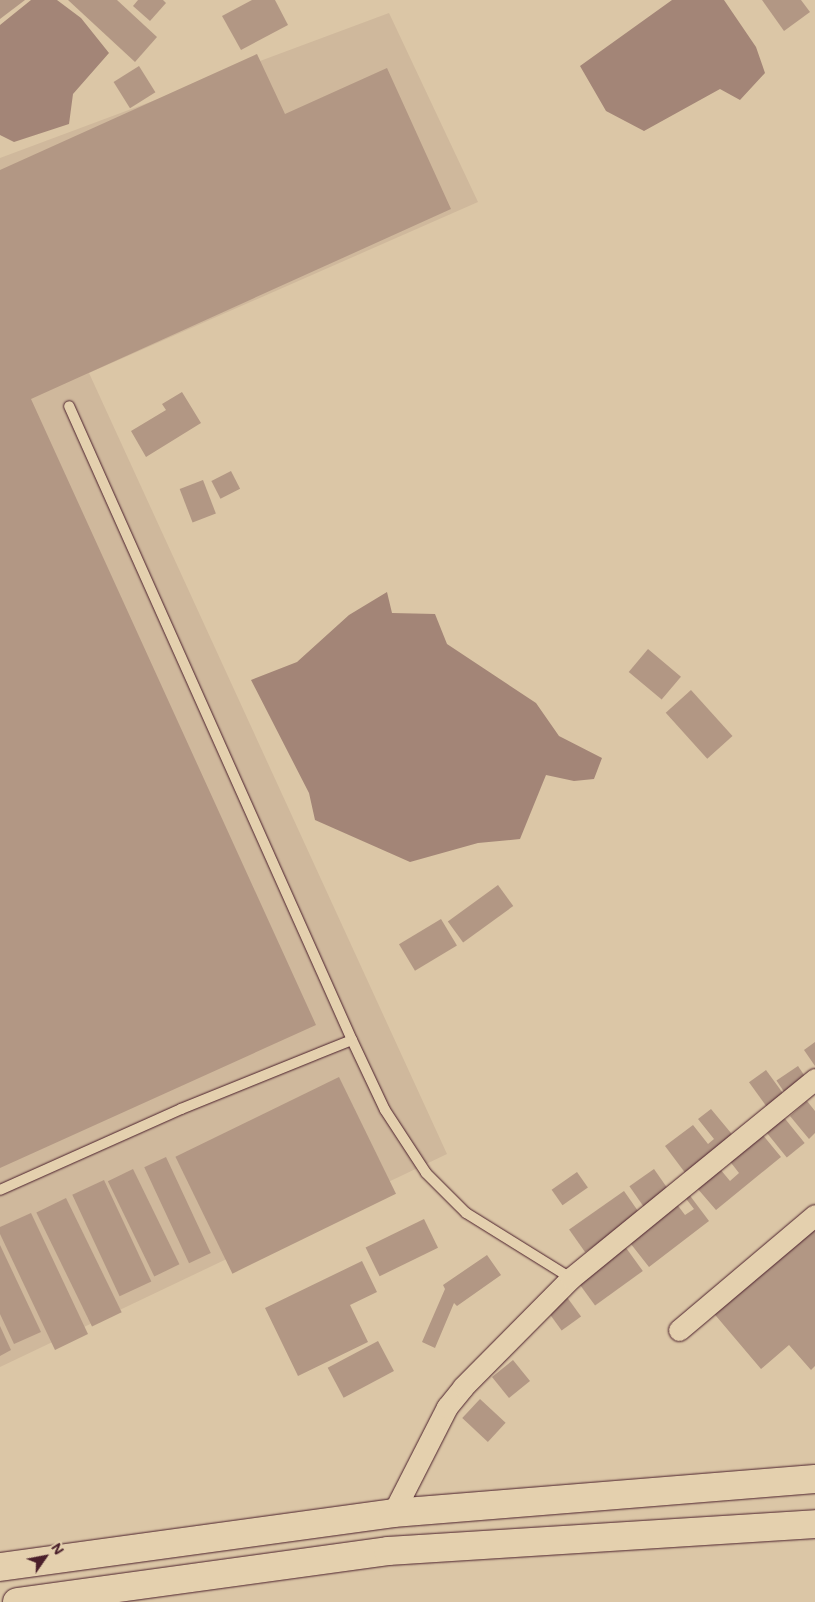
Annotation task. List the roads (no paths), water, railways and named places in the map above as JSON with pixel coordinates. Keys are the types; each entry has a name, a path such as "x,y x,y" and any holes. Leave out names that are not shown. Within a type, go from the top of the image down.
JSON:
{"main road":[{"path":"0,1567 393,1513 815,1479"},
{"path":"17,1602 388,1551 815,1524"}],"street":[{"path":"393,1513 447,1407 571,1278 815,1079"},
{"path":"679,1330 815,1215"}],"lane":[{"path":"69,406 385,1110 426,1173 466,1213 571,1278"},
{"path":"0,1190 181,1109 352,1040"}]}
